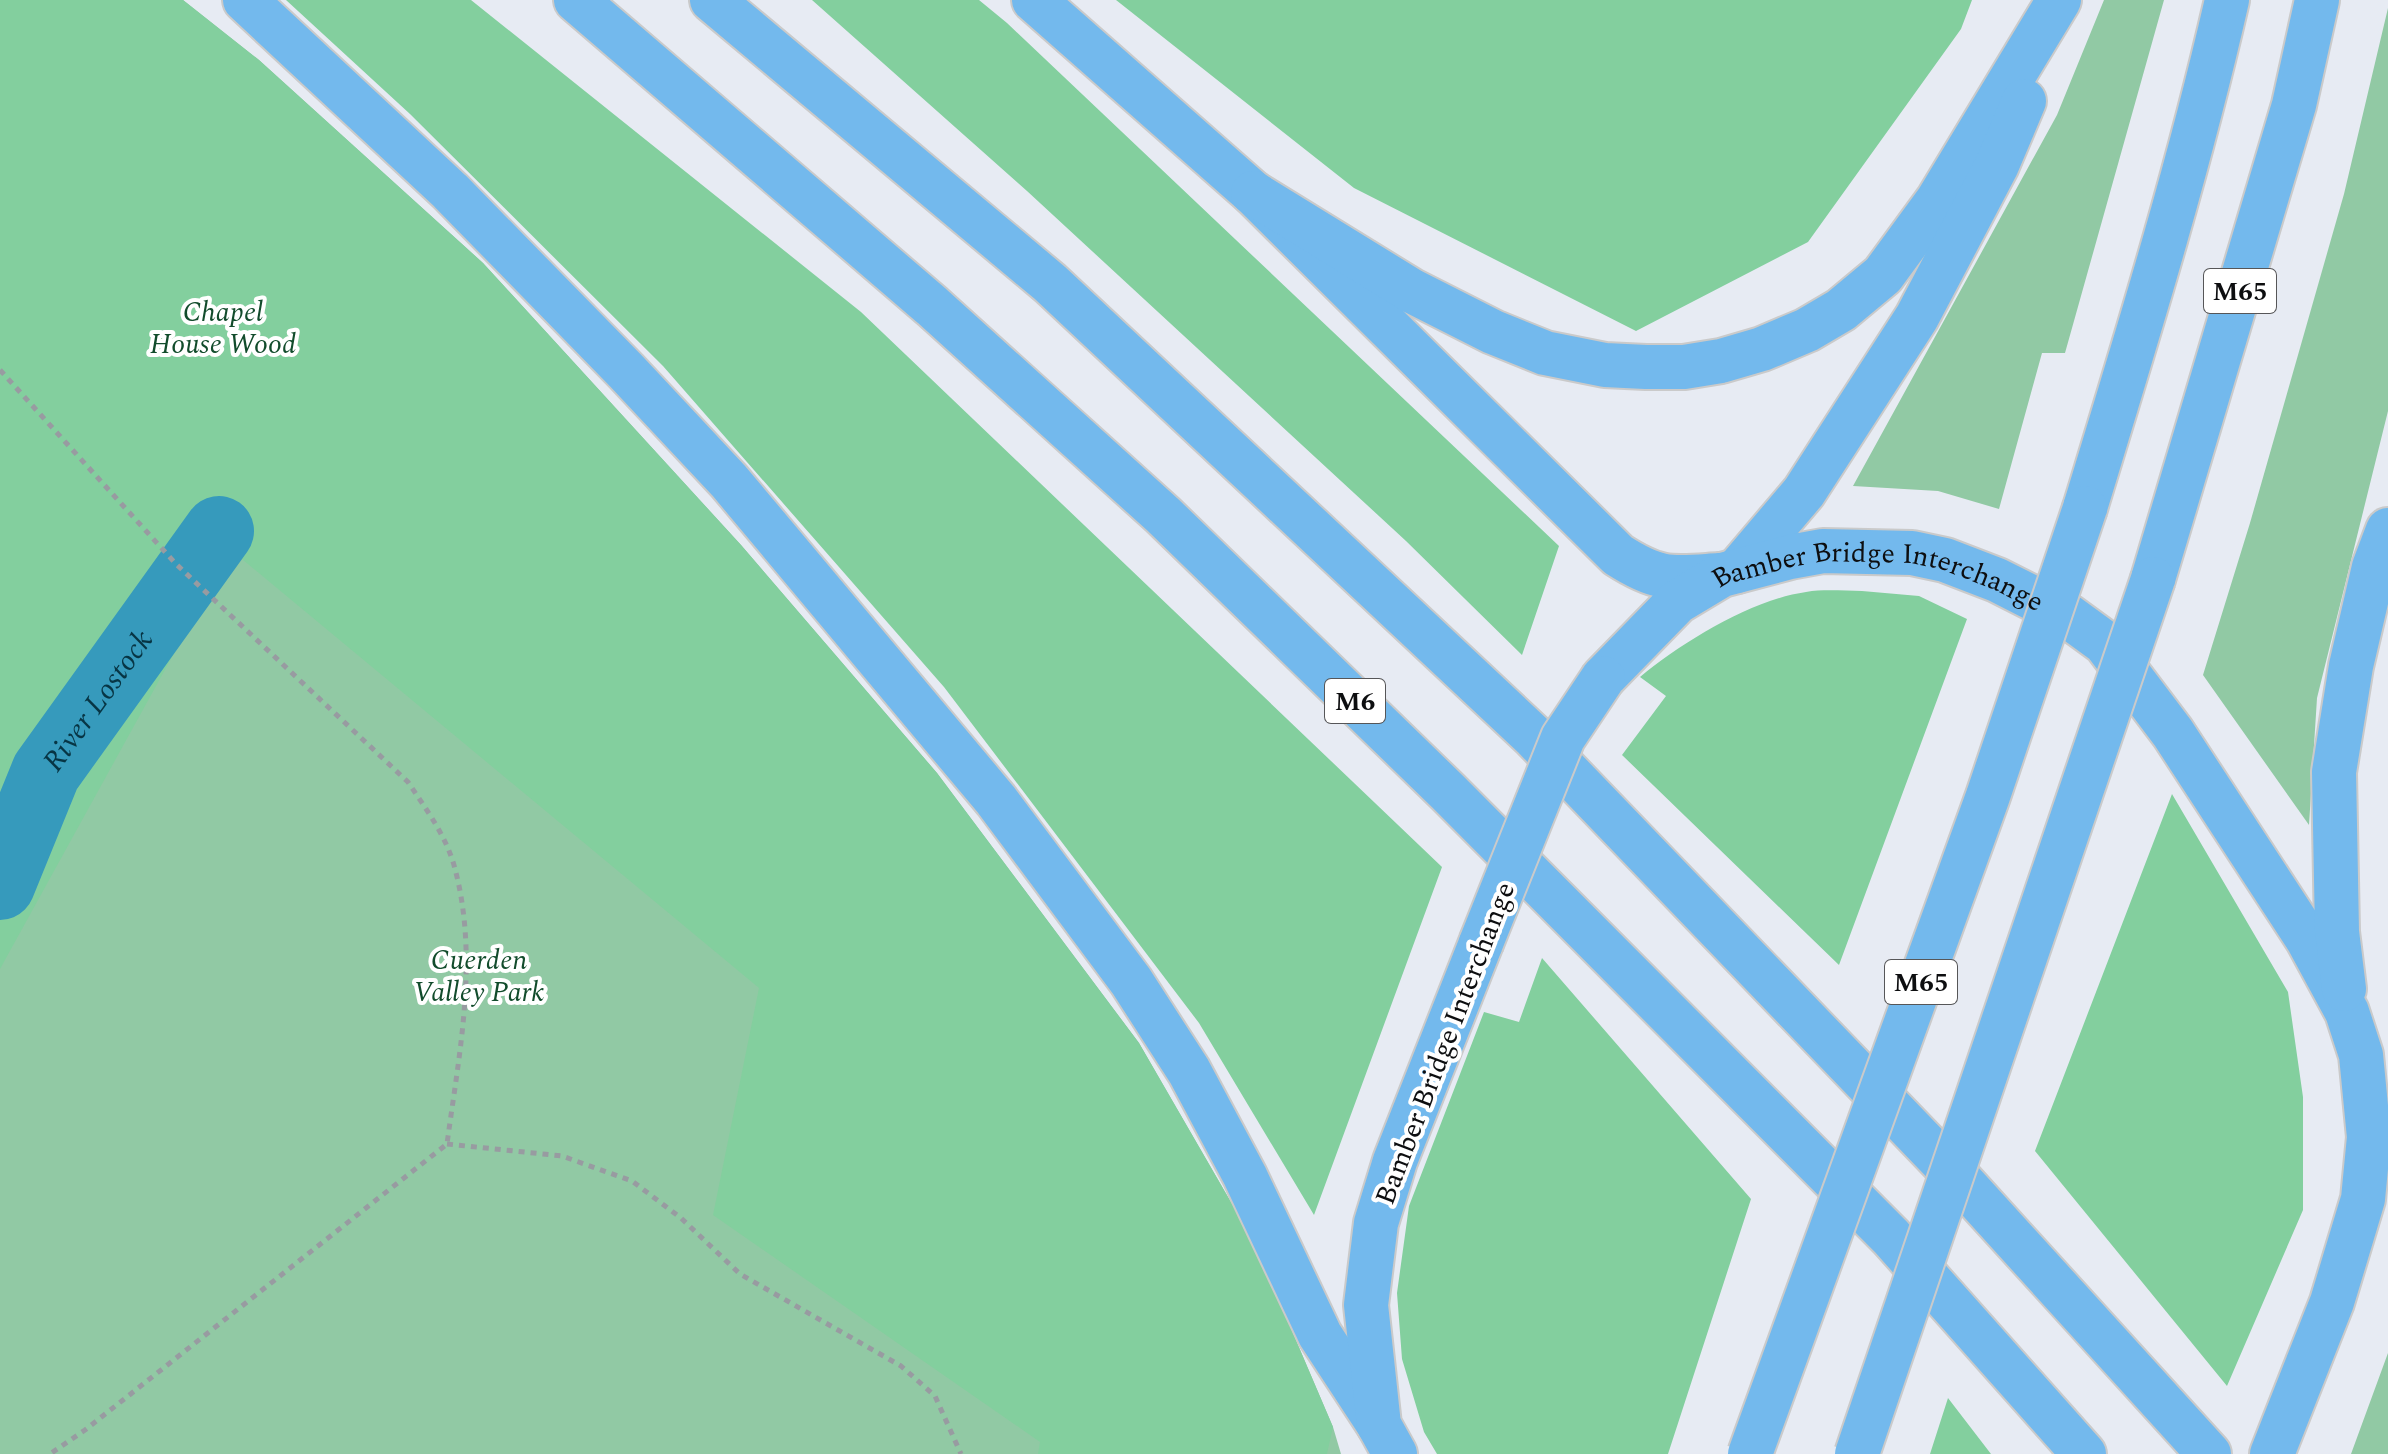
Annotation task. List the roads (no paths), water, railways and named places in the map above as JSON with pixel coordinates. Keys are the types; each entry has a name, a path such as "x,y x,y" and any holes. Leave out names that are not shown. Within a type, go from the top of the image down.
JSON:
{"highway":[{"path":"245,0 440,181 637,382 729,481 996,800 1131,981 1189,1071 1245,1176 1320,1335 1387,1439"},
{"name":"M6","path":"576,0 932,306 1163,515 1448,792 1891,1237 2084,1454"},
{"path":"712,0 1050,283 1534,737 1961,1181 2209,1454"},
{"path":"1034,0 1253,193 1618,555 1640,569 1668,578 1729,573 1804,492 1917,317 1997,165 2067,0"},
{"path":"1253,193 1412,291 1493,332 1545,353 1632,367 1684,367 1721,361 1762,349 1807,330 1841,310 1883,275 1938,200 2059,0"},
{"name":"M65","path":"1750,1454 1988,796 2085,508 2167,234 2208,85 2227,0"},
{"name":"M65","path":"1857,1454 2153,579 2294,105 2317,0"},
{"path":"2347,1012 2337,932 2334,772 2361,624 2374,567 2388,530"},
{"name":"Bamber Bridge Interchange","path":"1387,1439 1366,1305 1376,1223 1395,1161 1563,738 1603,678 1677,602 1729,573 1823,551 1912,553 1945,560 1997,580 2068,616 2105,643 2181,746 2308,940 2347,1012 2361,1055 2369,1137 2363,1199 2350,1251 2332,1302 2272,1454"},
{"path":"2361,1055 2388,1125"}],"waterway":[{"name":"River Lostock","path":"0,885 46,772 219,531"}],"park label":[{"name":"Chapel House Wood","path":"223,327"},
{"name":"Cuerden Valley Park","path":"479,975"}]}
